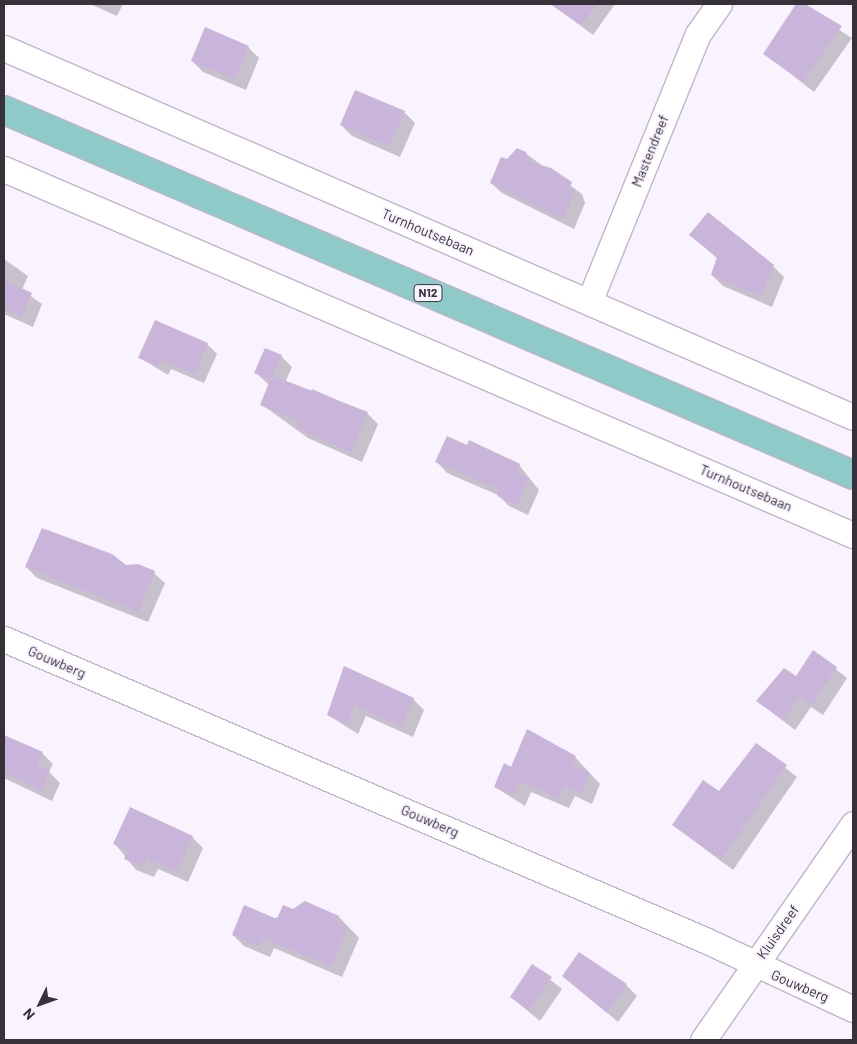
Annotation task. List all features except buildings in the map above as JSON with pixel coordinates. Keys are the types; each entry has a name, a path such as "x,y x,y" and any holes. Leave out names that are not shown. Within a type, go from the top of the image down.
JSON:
{"main road":[{"name":"N12","path":"4,110 853,475"}],"street":[{"name":"Mastendreef","path":"589,302 698,34 719,4"},
{"name":"Turnhoutsebaan","path":"4,48 853,417"},
{"name":"Turnhoutsebaan","path":"4,169 853,535"},
{"name":"Gouwberg","path":"4,639 661,921 754,966 853,1009"},
{"name":"Kluisdreef","path":"703,1040 853,824"}]}
